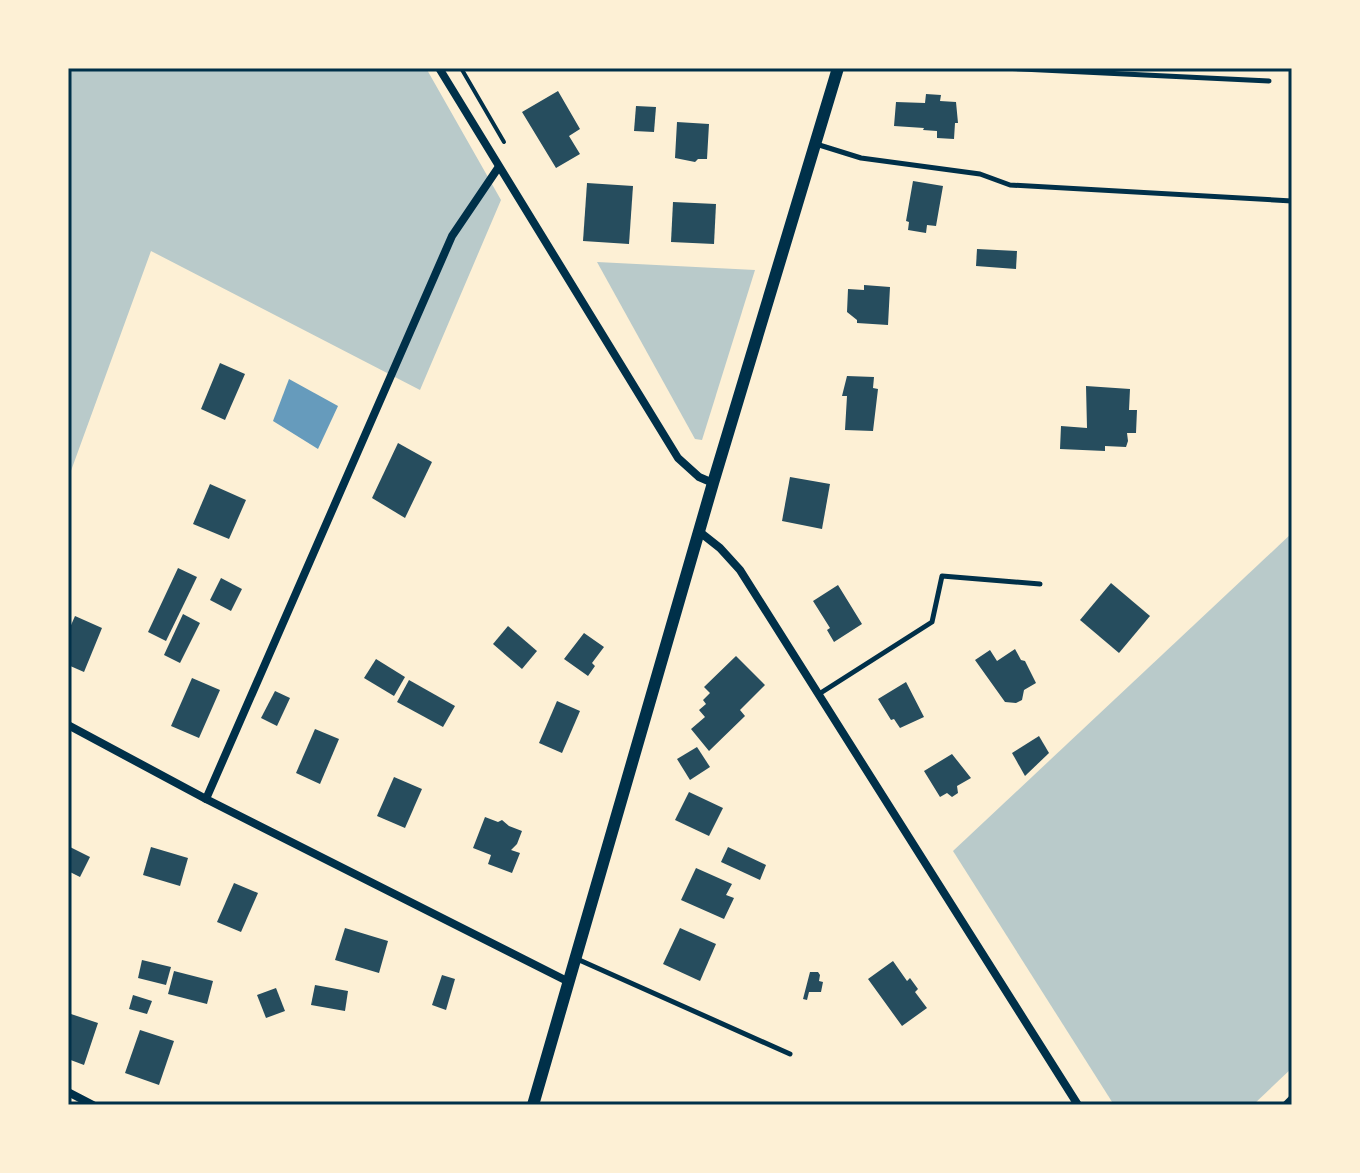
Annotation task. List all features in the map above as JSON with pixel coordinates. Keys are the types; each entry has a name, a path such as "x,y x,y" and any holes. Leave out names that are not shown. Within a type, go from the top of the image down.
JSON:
{"street":[{"path":"439,68 678,458 699,477 713,483"},
{"path":"533,1105 713,483 838,68"},
{"path":"206,799 452,236 498,168"},
{"path":"701,533 740,570 1078,1105"},
{"path":"68,725 206,799 569,982"},
{"path":"68,1092 93,1105"},
{"path":"1286,1105 1292,1099"}],"lane":[{"path":"1001,68 1269,81"},
{"path":"815,144 861,158 980,174 1010,185 1292,201"},
{"path":"819,694 932,622 942,576 1040,584"},
{"path":"576,958 790,1054"}],"shaded area":[{"path":"68,68 426,68 501,200 420,390 151,251 68,479"},
{"path":"597,262 755,270 702,440 695,439"},
{"path":"1292,533 1292,1068 1253,1105 1114,1105 953,851"}],"water":[{"path":"289,379 338,406 318,449 273,421"}],"building":[{"path":"558,91 580,129 569,136 580,154 556,168 522,112"},
{"path":"926,94 941,95 940,101 956,102 958,123 955,123 954,139 937,138 937,131 924,128 894,126 896,102 925,103"},
{"path":"636,106 656,107 654,132 634,131"},
{"path":"677,122 709,124 707,159 695,162 675,158"},
{"path":"913,181 943,186 936,226 927,225 926,233 908,230 909,222 906,221"},
{"path":"587,183 633,186 629,244 583,241"},
{"path":"673,202 716,204 714,244 671,242"},
{"path":"977,249 1017,251 1016,269 976,266"},
{"path":"864,285 890,287 888,325 857,323 847,312 848,289 864,290"},
{"path":"220,363 245,374 225,420 201,409"},
{"path":"847,376 874,377 873,388 878,389 873,431 845,430 847,396 842,396"},
{"path":"1086,386 1130,389 1129,410 1137,410 1136,433 1127,433 1126,447 1105,446 1105,451 1060,449 1061,426 1087,428"},
{"path":"398,443 432,462 405,518 372,498"},
{"path":"790,477 830,484 822,529 782,521"},
{"path":"210,484 246,500 229,539 193,524"},
{"path":"178,568 197,577 166,641 148,632"},
{"path":"221,578 242,589 231,611 210,600"},
{"path":"1111,583 1150,616 1119,653 1080,620"},
{"path":"838,585 862,624 834,642 827,630 830,628 813,601"},
{"path":"183,614 200,623 180,663 164,655"},
{"path":"75,616 102,628 84,672 68,665 68,632"},
{"path":"508,626 537,651 522,669 493,644"},
{"path":"584,633 604,647 592,663 595,666 588,676 564,659"},
{"path":"1015,649 1036,683 1024,690 1022,700 1016,703 1005,702 975,660 990,650 997,661"},
{"path":"736,656 765,685 740,710 745,716 709,751 691,729 705,717 699,710 706,704 703,700 710,693 704,687"},
{"path":"376,659 405,677 394,696 364,678"},
{"path":"192,678 220,690 199,738 171,726"},
{"path":"409,680 455,706 443,727 397,702"},
{"path":"906,682 924,717 900,728 878,699"},
{"path":"275,691 290,698 277,726 261,718"},
{"path":"557,701 580,711 562,753 539,743"},
{"path":"315,729 339,739 320,784 296,773"},
{"path":"1039,736 1049,753 1025,776 1012,753"},
{"path":"697,747 710,767 690,780 677,759"},
{"path":"952,754 971,778 957,786 958,793 952,797 947,793 940,797 924,771"},
{"path":"394,777 422,789 405,828 377,816"},
{"path":"689,792 723,808 709,836 675,820"},
{"path":"485,817 498,822 502,820 522,831 511,850 520,853 512,873 488,864 491,855 473,848"},
{"path":"68,846 90,857 80,877 68,871"},
{"path":"151,847 188,858 180,886 143,875"},
{"path":"728,847 766,865 760,880 721,862"},
{"path":"696,868 732,884 726,895 734,898 724,919 681,900"},
{"path":"234,883 258,893 241,932 217,922"},
{"path":"345,928 388,941 379,973 335,960"},
{"path":"680,928 716,944 700,981 663,964"},
{"path":"142,960 171,967 166,985 138,978"},
{"path":"893,961 907,981 910,978 918,989 915,992 927,1008 902,1026 868,979"},
{"path":"174,971 213,981 207,1004 168,994"},
{"path":"810,972 818,972 819,981 823,982 821,992 809,992 807,1000 803,999"},
{"path":"442,975 455,979 446,1010 432,1005"},
{"path":"315,985 348,991 345,1011 311,1005"},
{"path":"276,988 285,1011 266,1018 257,995"},
{"path":"133,995 152,1001 147,1014 129,1009"},
{"path":"68,1013 98,1023 84,1065 68,1059"},
{"path":"140,1030 174,1041 159,1085 125,1073"}]}
